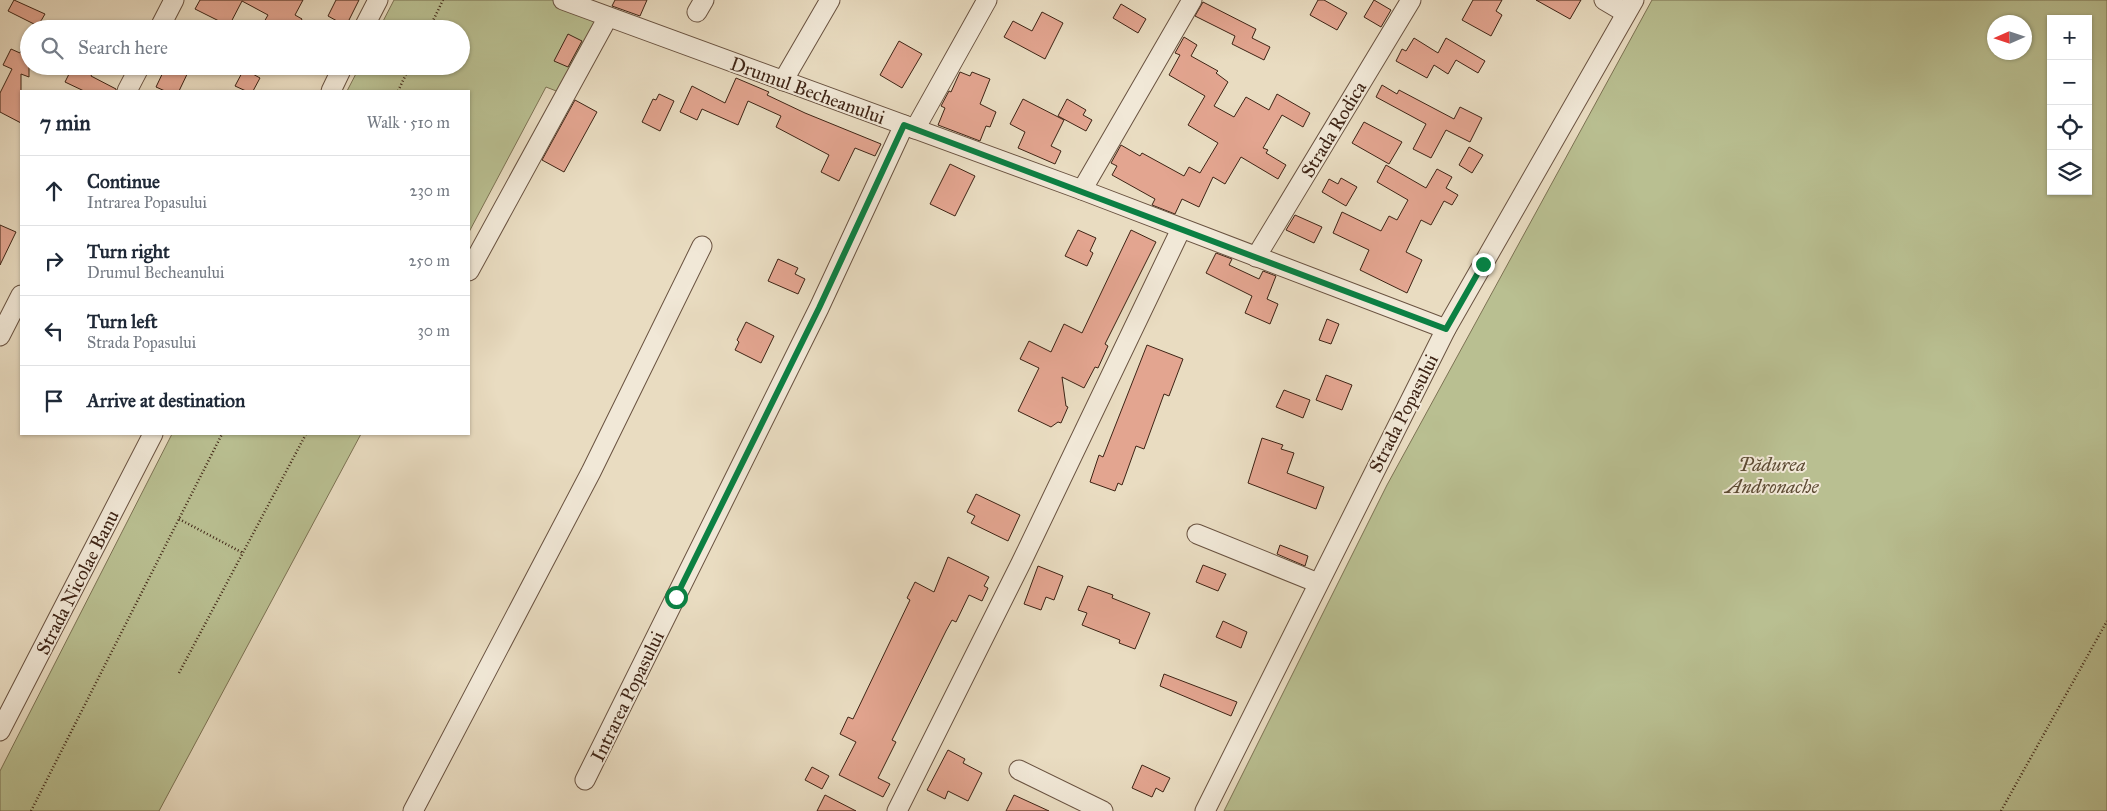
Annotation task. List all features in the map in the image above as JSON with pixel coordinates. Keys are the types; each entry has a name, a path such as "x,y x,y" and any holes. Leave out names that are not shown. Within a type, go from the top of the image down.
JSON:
{"street":[{"path":"164,20 174,0"},
{"path":"368,20 378,0"},
{"name":"Drumul Becheanului","path":"563,0 598,9 783,81 1082,190 1446,329"},
{"path":"783,81 830,0"},
{"name":"Intrarea Popasului","path":"585,780 910,127 987,0"},
{"path":"1082,190 1192,0"},
{"name":"Strada Rodica","path":"1256,257 1411,0"},
{"path":"1604,0 1630,7"},
{"name":"Strada Popasului","path":"1205,811 1446,329 1630,7"},
{"path":"470,269 598,9"},
{"path":"128,90 135,75"},
{"path":"331,90 338,75"},
{"path":"897,811 1021,563 1181,229"},
{"path":"413,811 591,472 702,246"},
{"path":"0,336 20,297"},
{"name":"Strada Nicolae Banu","path":"0,731 153,435"},
{"path":"1197,534 1318,582"},
{"path":"1019,770 1103,811"}],"path":[{"path":"434,20 444,0"},
{"path":"398,90 406,75"},
{"path":"31,811 221,435"},
{"path":"179,673 305,435"},
{"path":"179,519 243,553"},
{"path":"2001,811 2107,621"}],"green space":[{"path":"394,0 553,0 606,19 564,94 546,87 470,230 470,90 348,90 355,75 470,75 470,20 384,20"},
{"name":"Pădurea Andronache","path":"1652,0 2107,0 2107,811 1224,811 1387,485"},
{"path":"171,435 360,435 159,811 0,811 0,771"}],"building":[{"path":"14,0 45,14 42,20 26,20 8,11"},
{"path":"200,0 303,0 295,15 302,20 265,20 268,15 242,1 232,20 217,20 195,9"},
{"path":"336,0 359,0 349,20 335,20 328,16"},
{"path":"615,0 647,0 640,16 612,6"},
{"path":"1318,0 1324,0 1347,13 1337,30 1310,15"},
{"path":"1374,0 1391,10 1381,27 1364,17"},
{"path":"1473,0 1502,0 1496,11 1502,15 1491,36 1462,20"},
{"path":"1536,0 1581,0 1570,19"},
{"path":"1203,2 1256,29 1252,38 1270,47 1264,60 1232,44 1235,36 1195,16"},
{"path":"1121,4 1146,19 1138,33 1113,18"},
{"path":"1042,12 1063,23 1045,59 1004,37 1013,21 1032,31"},
{"path":"568,34 582,41 568,67 554,61"},
{"path":"1184,37 1197,45 1191,56 1218,71 1216,73 1228,82 1214,106 1234,117 1246,97 1269,110 1277,94 1310,113 1303,127 1282,115 1263,148 1268,150 1266,153 1286,165 1278,179 1241,157 1225,184 1213,177 1199,207 1182,199 1175,214 1152,205 1155,199 1112,175 1117,166 1111,163 1121,145 1140,156 1142,153 1184,176 1189,167 1200,173 1218,143 1188,125 1205,96 1169,75 1180,55 1175,53"},
{"path":"1414,38 1438,53 1446,38 1485,61 1478,73 1456,60 1448,74 1434,65 1427,78 1396,61 1402,49 1406,51"},
{"path":"899,41 922,54 902,88 880,75"},
{"path":"11,49 20,53 20,122 0,112 0,93 12,69 3,65"},
{"path":"960,72 970,76 972,72 990,79 980,104 996,112 990,127 986,126 980,141 938,125 945,108 941,106 949,91 951,92"},
{"path":"68,75 92,75 116,90 82,90 65,82"},
{"path":"162,75 187,75 179,90 163,90 156,87"},
{"path":"241,75 255,75 260,78 254,90 244,90 235,86"},
{"path":"736,78 769,92 767,95 805,113 881,144 875,156 855,148 839,181 821,172 829,155 776,127 781,116 748,101 738,125 702,109 697,120 680,112 692,86 725,103"},
{"path":"1382,85 1397,94 1399,90 1454,119 1460,107 1482,118 1470,142 1446,130 1431,158 1413,149 1426,124 1376,97"},
{"path":"659,94 674,101 660,131 642,122 653,99 656,100"},
{"path":"1023,99 1064,120 1051,146 1061,151 1055,164 1018,148 1025,132 1010,124"},
{"path":"1067,99 1086,110 1083,115 1092,120 1086,131 1058,116"},
{"path":"575,100 597,112 564,172 542,160"},
{"path":"1364,122 1402,142 1389,164 1352,143"},
{"path":"1469,147 1483,155 1472,173 1459,165"},
{"path":"950,164 975,176 955,216 930,204"},
{"path":"1386,165 1426,188 1437,169 1452,177 1446,188 1458,195 1452,205 1444,201 1431,225 1421,220 1406,252 1422,260 1407,293 1360,270 1369,250 1333,233 1342,212 1381,231 1389,216 1397,220 1408,200 1377,182"},
{"path":"1341,178 1357,187 1346,206 1322,192 1329,179 1338,184"},
{"path":"1295,215 1322,227 1314,243 1286,230"},
{"path":"0,225 16,232 0,265"},
{"path":"1078,230 1096,238 1090,251 1093,253 1087,266 1065,256"},
{"path":"1131,230 1156,242 1105,344 1108,346 1098,368 1095,367 1084,388 1062,377 1066,406 1068,407 1061,423 1058,422 1051,427 1018,411 1039,368 1020,359 1029,341 1051,352 1064,324 1082,333"},
{"path":"1216,253 1232,259 1229,265 1259,279 1263,271 1276,276 1267,299 1278,304 1270,324 1245,313 1252,296 1206,273"},
{"path":"778,259 798,268 795,274 805,279 798,294 768,281"},
{"path":"1327,319 1339,324 1331,344 1319,340"},
{"path":"746,322 774,336 761,363 735,350 739,342 737,340"},
{"path":"1147,345 1183,359 1169,396 1164,394 1144,449 1136,446 1122,485 1118,483 1115,491 1090,482 1099,455 1103,457"},
{"path":"1326,375 1352,385 1342,410 1316,400"},
{"path":"1284,390 1310,400 1303,418 1276,407"},
{"path":"1262,438 1283,445 1281,449 1294,453 1287,473 1324,487 1316,509 1248,483"},
{"path":"976,494 1020,515 1008,541 971,523 975,516 967,512"},
{"path":"1280,545 1308,556 1305,566 1277,554"},
{"path":"948,557 989,577 984,586 988,588 982,601 969,595 956,622 952,620 946,631 892,740 896,742 878,778 890,784 883,797 839,775 856,742 840,734 848,717 853,719 910,600 907,598 915,582 934,592"},
{"path":"1203,565 1226,574 1218,591 1196,582"},
{"path":"1038,566 1063,576 1054,600 1046,597 1041,610 1024,604"},
{"path":"1088,586 1113,595 1112,598 1150,613 1135,649 1119,643 1120,640 1082,625 1087,613 1078,610"},
{"path":"1223,621 1247,632 1241,648 1216,637"},
{"path":"1164,674 1237,702 1231,716 1160,686"},
{"path":"948,750 965,759 963,763 982,773 968,801 948,791 945,799 927,790"},
{"path":"1142,765 1170,778 1163,792 1156,788 1152,797 1132,788"},
{"path":"812,767 829,776 822,789 805,780"},
{"path":"825,795 856,811 817,811"},
{"path":"1014,795 1049,811 1006,811"}],"route":[{"path":"676,597 819,308 904,125 1082,190 1446,329 1483,264"}]}
